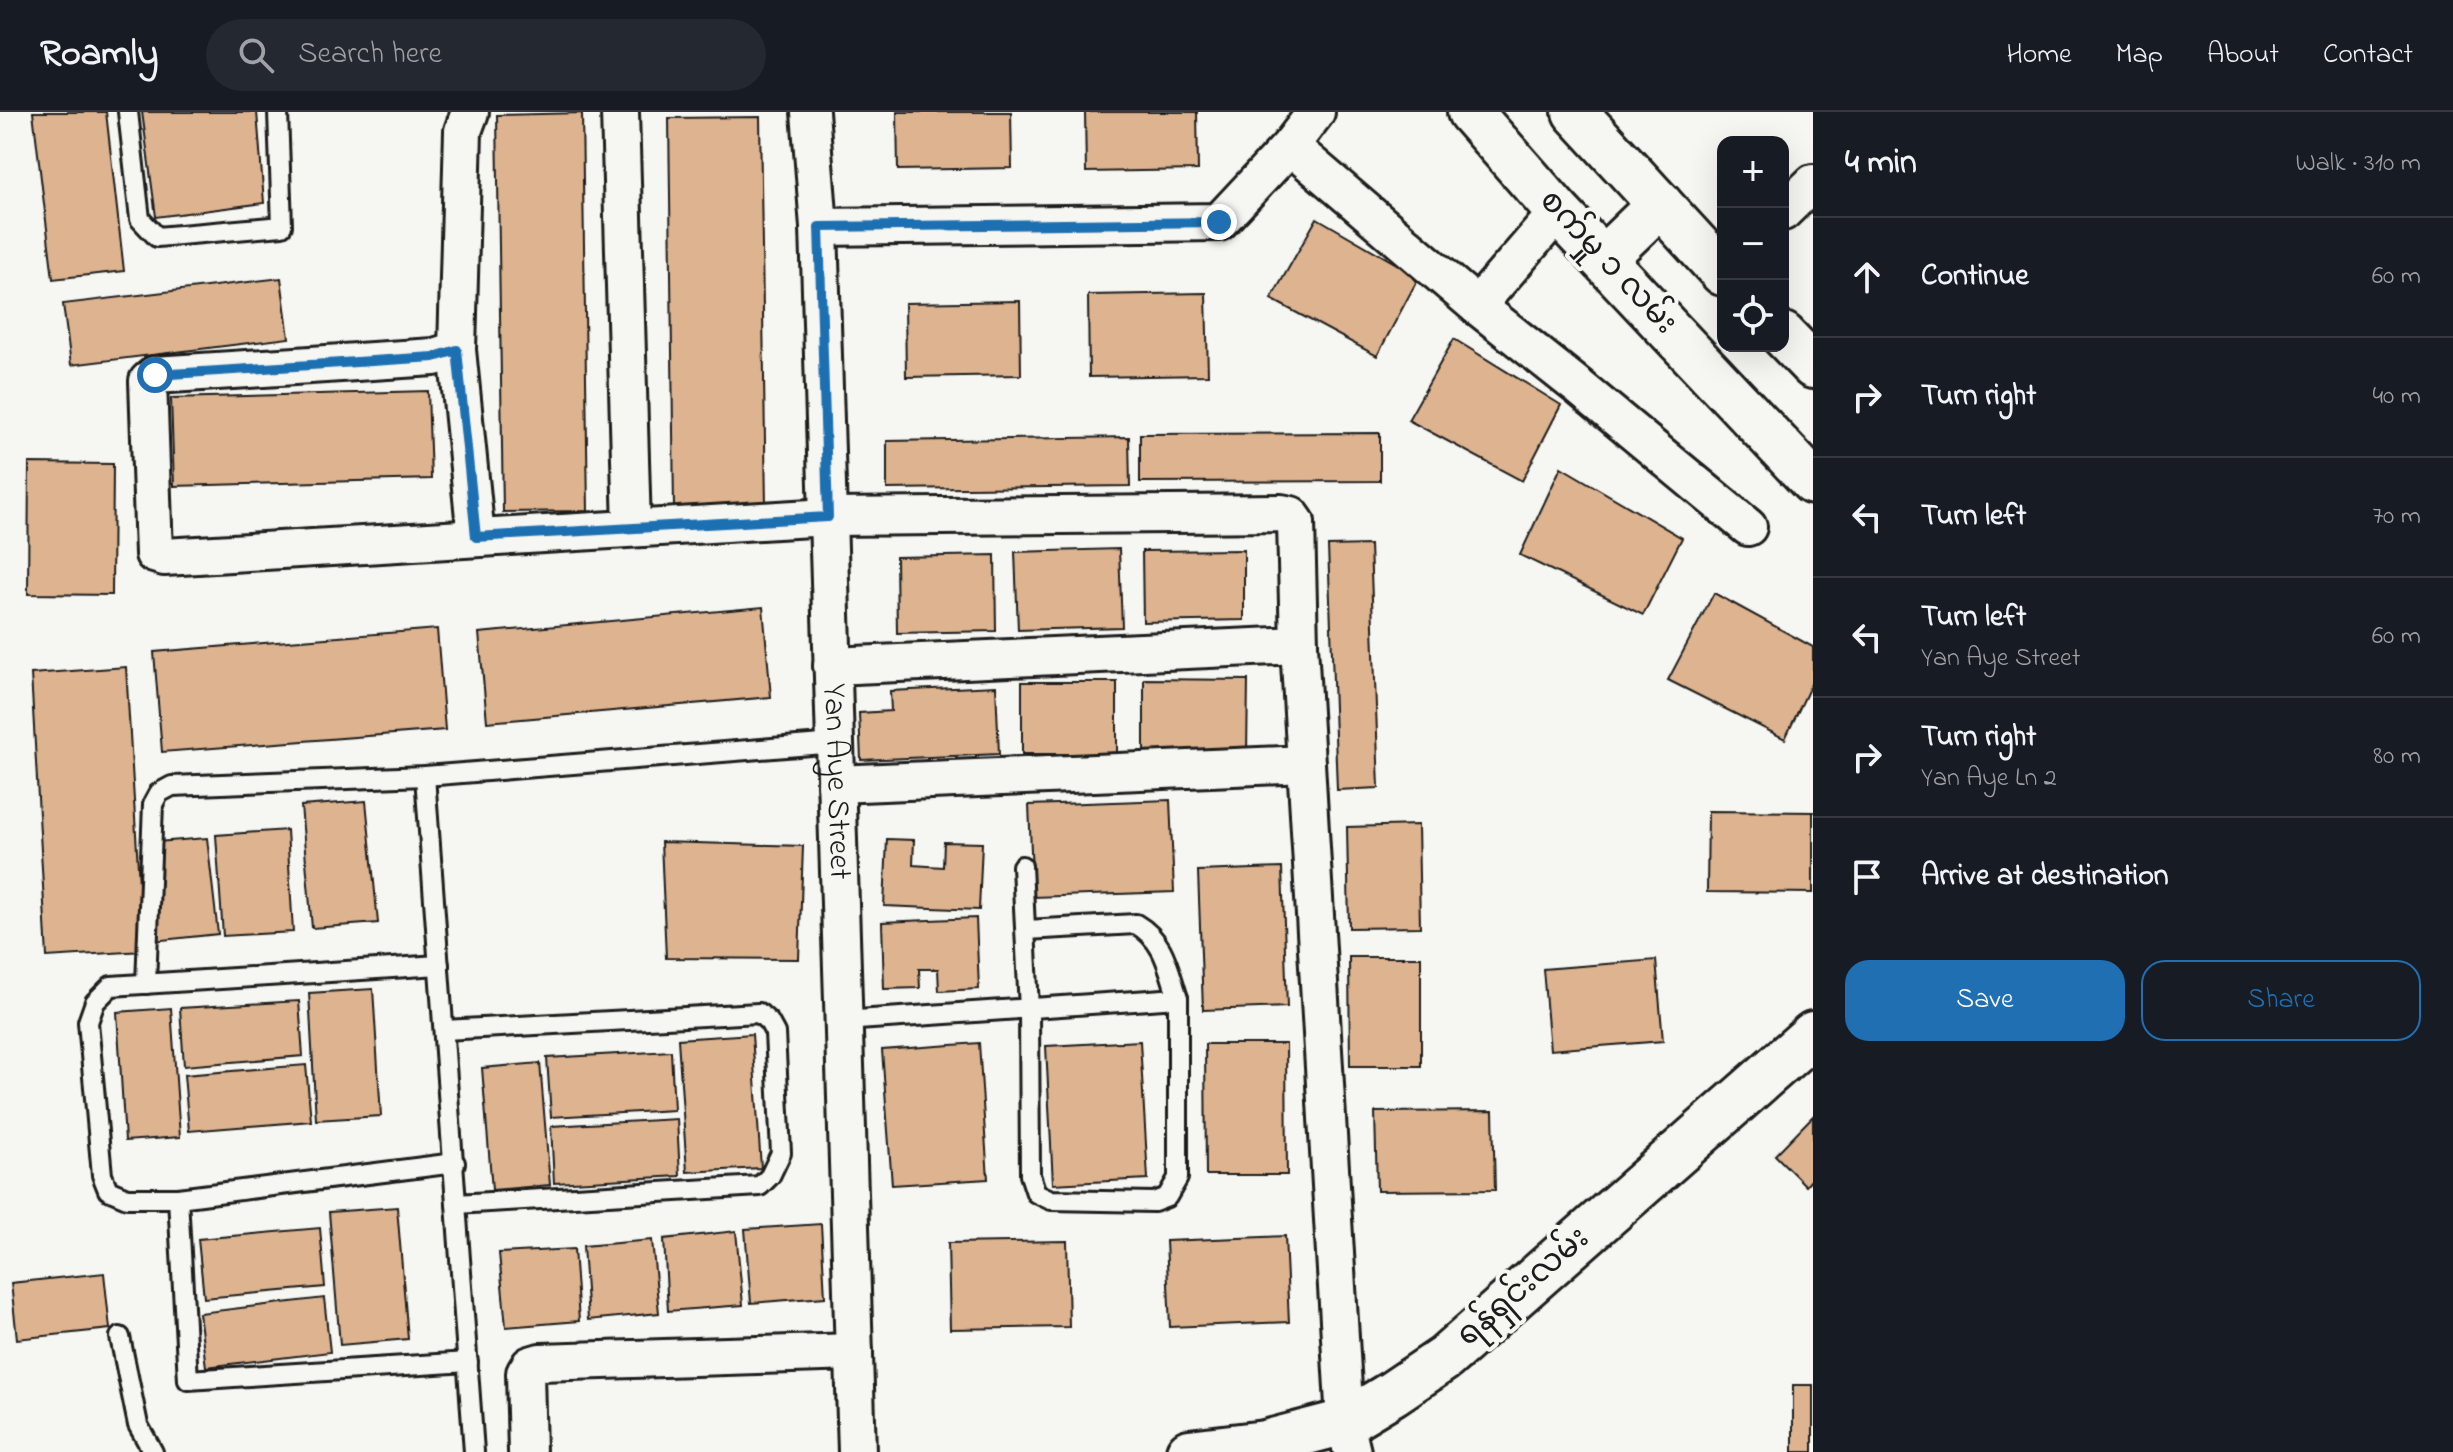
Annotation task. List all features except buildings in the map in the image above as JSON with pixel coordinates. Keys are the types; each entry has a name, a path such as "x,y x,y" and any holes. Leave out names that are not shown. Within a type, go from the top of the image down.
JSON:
{"main road":[{"name":"စက်မှု ၁ လမ်း","path":"1470,112 1558,212 1813,482"},
{"path":"1575,112 1717,265"},
{"path":"1603,259 1660,204"},
{"path":"1789,341 1813,366"},
{"name":"ရန်ရှင်းလမ်း","path":"1189,1452 1348,1437 1393,1393 1445,1358 1813,1034"}],"street":[{"path":"470,112 463,131 457,350 476,537"},
{"path":"620,112 632,528"},
{"name":"Yan Aye Street","path":"810,112 819,227 857,1452"},
{"path":"819,227 1219,222 1290,146 1316,112"},
{"path":"1290,146 1477,306 1748,527"},
{"path":"1787,208 1813,183"},
{"path":"1477,306 1558,212"},
{"path":"457,350 434,357 155,375 148,381 154,554 164,557 828,517 1291,515 1296,522 1299,645 1348,1437"},
{"path":"832,666 1299,645"},
{"path":"836,784 1306,764"},
{"path":"527,1452 525,1373 530,1365 540,1362 854,1352"}],"lane":[{"path":"128,112 140,219 157,237 282,226 278,112"},
{"path":"146,984 153,804 159,793 172,786 425,776 835,743"},
{"path":"425,776 474,1452"},
{"path":"1022,866 1029,1010 1030,1175 1036,1193 1051,1200 1154,1202 1167,1197 1178,1178 1178,998 1161,946 1150,932 1136,924 1026,930"},
{"path":"439,965 111,986 95,1002 88,1022 102,1175 108,1190 127,1198 178,1198 455,1163"},
{"path":"843,1021 1178,998"},
{"path":"444,1030 759,1013 775,1033 781,1153 770,1176 760,1186 456,1204"},
{"path":"178,1198 188,1380 468,1362"},
{"path":"120,1337 138,1425 153,1452"}],"route":[{"path":"155,375 434,357 457,350 476,537 828,517 819,227 1219,222"}]}
